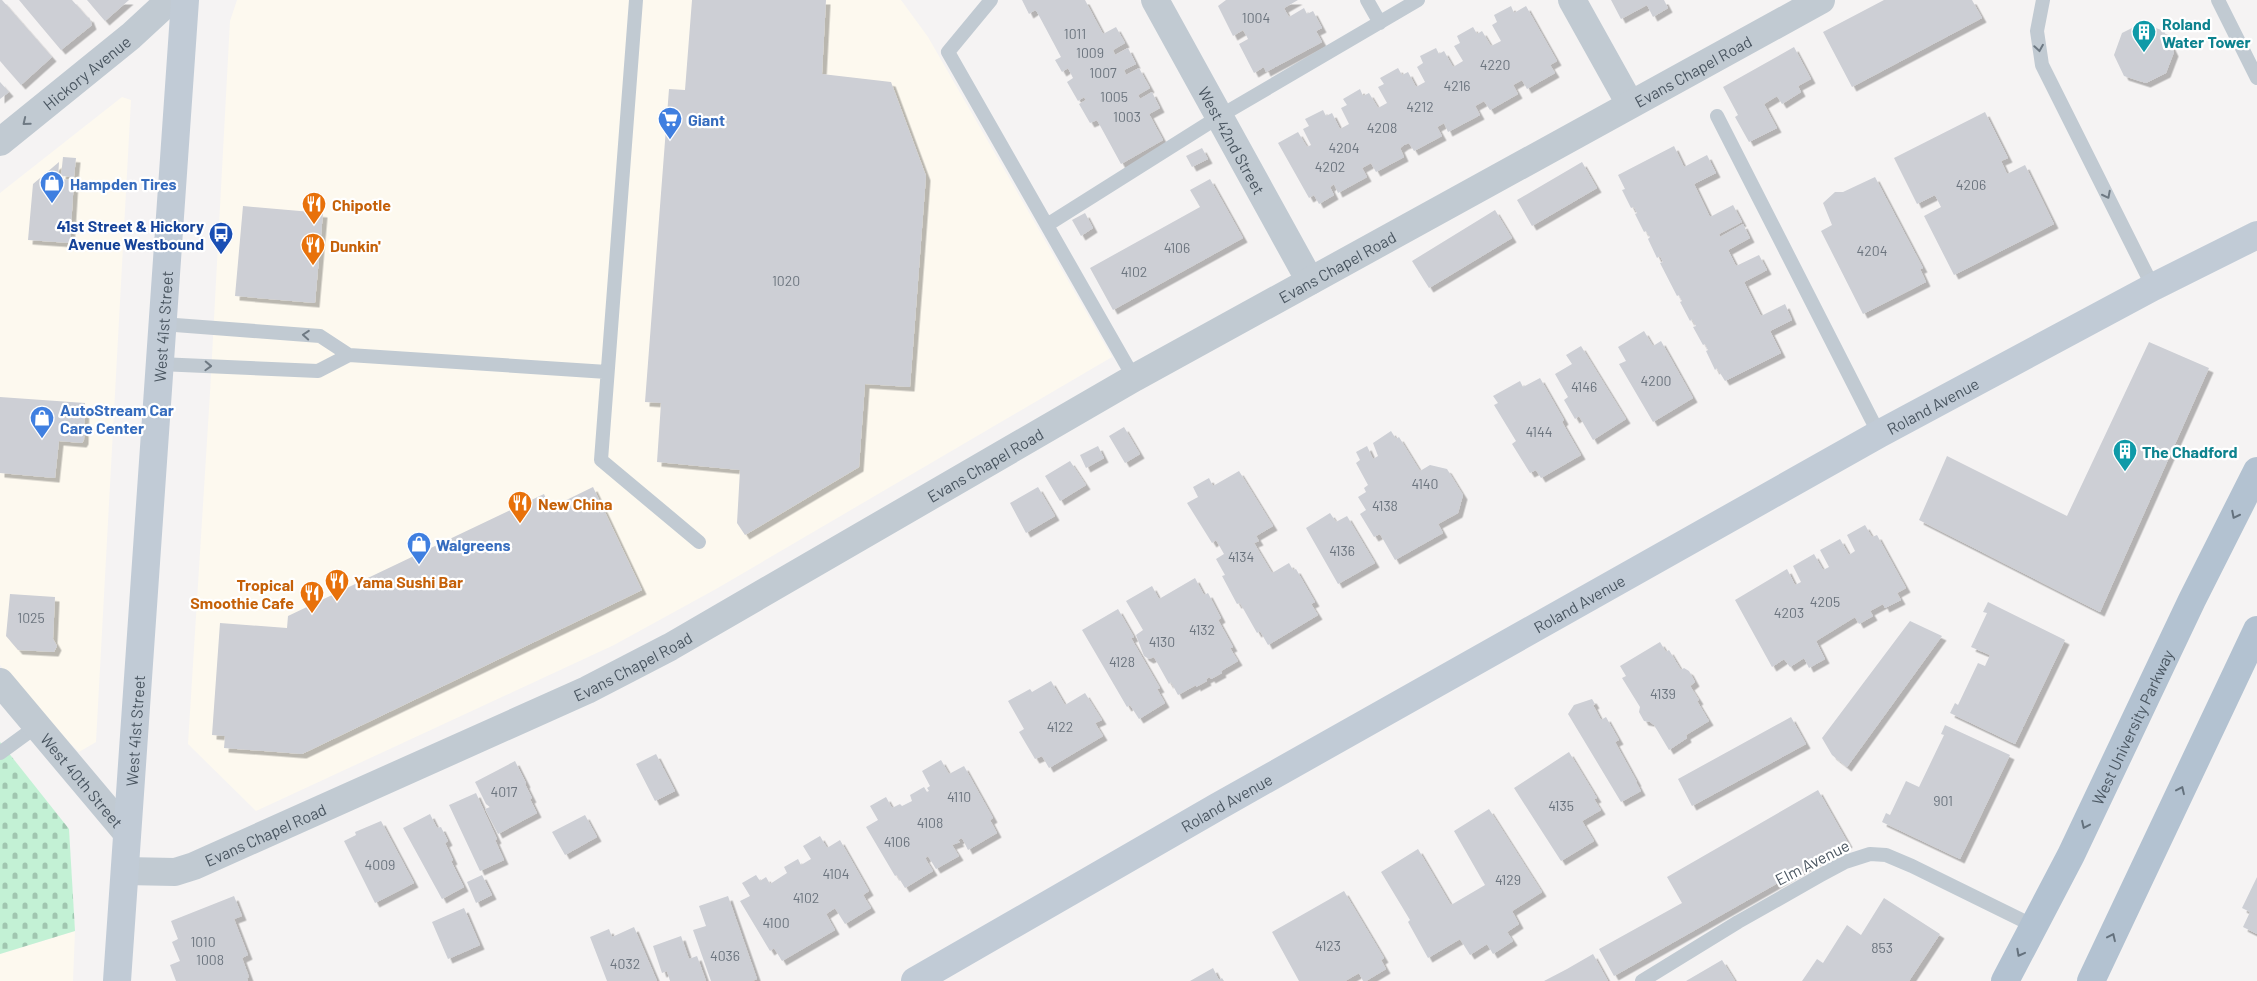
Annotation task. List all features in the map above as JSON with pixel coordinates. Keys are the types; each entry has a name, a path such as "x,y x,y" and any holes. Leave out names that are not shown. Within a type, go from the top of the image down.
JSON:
{"main road":[{"name":"West University Parkway","path":"2005,981 2070,855 2188,608 2257,471"},
{"path":"2091,981 2257,630"}],"street":[{"name":"Hickory Avenue","path":"0,142 131,36 170,0"},
{"name":"West 41st Street","path":"127,833 185,0"},
{"name":"West 42nd Street","path":"1155,0 1310,281"},
{"path":"1572,0 1630,104"},
{"name":"Evans Chapel Road","path":"125,872 175,872 194,866 587,690 670,647 1134,378 1821,0"},
{"name":"Roland Avenue","path":"915,981 1218,807 1879,434 2153,287 2255,237"},
{"name":"West 40th Street","path":"0,682 127,833 117,981"}],"lane":[{"path":"636,0 601,460 699,542"},
{"path":"992,0 948,52 1134,378"},
{"path":"1367,0 1380,23"},
{"path":"1047,225 1220,116 1418,0"},
{"path":"2042,0 2037,32 2042,65 2153,287"},
{"path":"2218,0 2257,78"},
{"path":"1717,116 1879,434"},
{"path":"162,324 320,336 350,355 607,372"},
{"path":"159,364 318,371 350,355"},
{"path":"0,753 36,726"},
{"name":"Elm Avenue","path":"1642,981 1738,922 1821,875 1845,862 1870,854 1886,855 1912,866 2034,926"}],"shaded area":[{"path":"237,0 901,0 928,37 1112,357 716,589 614,645 256,811 188,744 210,393 230,21"},
{"path":"122,97 131,100 96,742 79,752 37,711 0,665 0,193"},
{"path":"75,931 73,981 0,981 0,954"}],"green space":[{"path":"0,742 69,829 75,931 0,954"}],"building":[{"path":"0,0 52,57 21,85 0,61"},
{"path":"19,0 72,0 89,17 92,25 61,50"},
{"path":"87,0 129,0 105,21"},
{"path":"692,0 826,0 822,74 891,82 926,176 910,387 865,384 859,467 745,535 737,523 740,470 657,462 661,403 645,402 669,89 685,90"},
{"path":"1022,0 1085,0 1103,34 1116,27 1125,43 1113,50 1115,55 1128,48 1136,64 1124,70 1126,75 1139,68 1150,88 1138,95 1140,99 1152,92 1160,108 1149,114 1163,140 1121,164 1097,120 1090,123 1079,104 1086,100 1084,97 1078,101 1067,82 1073,78 1068,68 1062,72 1055,60 1061,57 1037,12 1035,10 1029,14"},
{"path":"1226,0 1298,0 1284,8 1286,12 1289,17 1304,8 1307,14 1313,11 1322,28 1316,31 1322,42 1266,72 1264,67 1254,73 1239,44 1248,39 1246,35 1243,30 1233,36 1218,6"},
{"path":"1611,0 1664,0 1668,8 1653,17 1647,5 1621,19"},
{"path":"1884,0 1972,0 1982,18 1852,87 1823,32"},
{"path":"1511,6 1514,13 1526,6 1557,61 1550,65 1555,73 1527,89 1522,80 1513,85 1518,94 1490,110 1484,101 1475,106 1480,115 1448,132 1444,123 1437,127 1442,136 1414,151 1409,143 1404,145 1400,148 1404,157 1376,172 1371,163 1362,168 1367,177 1338,193 1334,184 1330,187 1334,195 1319,204 1314,195 1309,198 1278,143 1298,132 1307,147 1311,145 1303,129 1309,126 1305,119 1323,110 1326,116 1332,113 1340,129 1349,124 1341,108 1347,105 1343,99 1360,89 1363,96 1369,93 1378,108 1387,103 1378,87 1384,84 1380,78 1398,68 1402,75 1408,72 1416,87 1425,82 1417,67 1423,63 1420,56 1436,48 1439,54 1444,51 1453,67 1463,61 1454,46 1460,43 1457,36 1473,27 1477,34 1482,31 1491,46 1501,41 1492,25 1497,22 1494,15"},
{"name":"Roland Water Tower","path":"2142,23 2164,31 2174,52 2166,73 2146,83 2124,76 2114,55 2122,33"},
{"path":"1794,47 1811,79 1798,86 1801,92 1782,104 1777,96 1764,104 1777,128 1749,142 1735,117 1738,115 1723,87"},
{"path":"0,82 9,92 0,99"},
{"path":"1985,112 2008,158 2001,161 2007,174 2025,165 2054,224 1954,275 1924,216 1941,207 1935,195 1917,204 1894,158"},
{"path":"1674,146 1684,167 1707,155 1716,173 1694,184 1710,217 1733,205 1742,222 1719,234 1720,237 1743,224 1750,238 1728,250 1736,266 1759,255 1767,270 1744,282 1761,316 1785,304 1792,320 1770,331 1781,353 1725,381 1717,368 1715,370 1706,351 1708,350 1705,344 1703,345 1693,327 1696,326 1692,319 1690,321 1680,302 1682,301 1679,295 1677,296 1660,263 1663,262 1660,256 1657,258 1648,239 1650,237 1646,231 1644,232 1635,214 1637,213 1634,207 1631,208 1622,190 1625,189 1618,175"},
{"path":"1202,148 1208,159 1192,167 1186,156"},
{"path":"63,157 76,158 74,177 61,176"},
{"name":"Hampden Tires","path":"59,162 58,179 74,180 70,243 28,240 33,184"},
{"path":"1582,162 1597,188 1532,226 1517,200"},
{"path":"1875,177 1923,268 1920,269 1926,282 1863,314 1821,231 1832,225 1823,203 1835,192 1843,192"},
{"path":"1210,179 1243,238 1113,310 1090,268 1200,207 1190,190"},
{"path":"243,206 323,213 315,303 235,296"},
{"path":"1495,210 1512,238 1429,288 1412,261"},
{"path":"1085,213 1093,228 1081,236 1072,220"},
{"path":"1644,331 1653,346 1661,341 1693,398 1653,422 1619,364 1626,361 1618,347"},
{"name":"The Chadford","path":"2149,342 2209,368 2100,612 1919,520 1947,456 2067,516"},
{"path":"1581,346 1626,419 1593,440 1579,416 1575,419 1564,400 1568,397 1555,374 1572,364 1566,355"},
{"path":"1540,378 1581,455 1541,478 1536,470 1530,473 1512,444 1516,441 1494,405 1498,403 1493,396 1520,381 1523,387"},
{"name":"AutoStream Car Care Center","path":"0,397 85,403 84,440 82,443 59,441 55,478 0,473"},
{"path":"1124,427 1140,454 1125,463 1109,436"},
{"path":"1391,431 1396,439 1399,437 1420,471 1430,465 1447,469 1463,495 1458,513 1438,524 1443,533 1395,560 1380,534 1374,537 1360,514 1366,510 1358,497 1366,492 1364,488 1368,485 1356,463 1360,460 1356,452 1367,446 1373,459 1378,456 1373,443"},
{"path":"1098,446 1104,458 1086,468 1080,455"},
{"path":"1070,461 1086,485 1060,501 1045,476"},
{"path":"1239,471 1273,526 1256,536 1259,541 1254,543 1272,573 1289,563 1293,570 1296,569 1315,602 1311,604 1318,615 1268,645 1260,631 1257,633 1240,603 1237,604 1222,576 1225,575 1216,559 1224,554 1216,540 1212,543 1187,503 1198,497 1193,487 1209,478 1213,486"},
{"path":"593,487 642,590 302,754 224,748 225,736 212,735 220,623 287,628 288,616 544,494 550,508"},
{"path":"1038,487 1055,516 1026,533 1010,503"},
{"path":"1330,513 1336,522 1347,516 1375,563 1338,584 1306,528"},
{"path":"1865,525 1872,537 1877,535 1906,588 1897,593 1901,600 1885,608 1883,604 1870,611 1873,616 1859,624 1855,617 1816,641 1825,659 1809,668 1804,658 1790,667 1784,659 1772,667 1735,600 1787,569 1795,585 1801,582 1793,566 1814,554 1823,570 1829,567 1820,550 1840,539 1849,555 1855,551 1847,535"},
{"path":"1195,578 1204,595 1208,593 1221,618 1218,620 1233,647 1230,648 1238,661 1221,671 1222,673 1211,679 1210,677 1206,679 1207,681 1178,695 1171,682 1169,684 1154,657 1149,659 1144,656 1136,635 1143,630 1126,601 1152,586 1159,599"},
{"path":"10,594 55,597 53,639 57,646 54,652 18,650 6,636"},
{"path":"1988,602 2065,640 2015,744 1950,713 1955,703 1958,705 1978,663 1985,666 1990,655 1971,647 1987,613 1983,612"},
{"path":"1118,609 1134,637 1131,638 1160,688 1157,689 1165,703 1139,719 1130,705 1127,707 1082,630"},
{"path":"1910,621 1942,636 1847,767 1832,755 1822,738"},
{"path":"1660,642 1666,652 1669,650 1681,670 1684,668 1689,671 1695,682 1690,686 1709,721 1686,735 1687,738 1669,750 1654,725 1644,721 1639,712 1640,707 1622,678 1626,676 1620,666"},
{"path":"1051,681 1065,705 1085,693 1102,720 1095,723 1103,736 1049,768 1042,756 1035,759 1019,732 1024,729 1008,701 1030,689 1032,692"},
{"path":"1592,699 1601,720 1606,717 1619,740 1615,742 1641,791 1621,802 1568,714 1574,705"},
{"path":"1791,717 1806,744 1692,806 1678,779"},
{"path":"1945,725 2010,755 1960,859 1882,822 1886,813 1890,815 1906,781 1919,787 1944,735 1941,734"},
{"path":"1569,752 1597,798 1594,799 1601,810 1582,821 1594,841 1561,861 1514,788"},
{"path":"656,754 675,791 655,801 636,764"},
{"path":"941,760 949,774 964,766 993,818 990,820 997,833 968,850 962,838 958,840 960,842 952,845 959,856 936,869 928,856 925,858 933,871 905,888 897,875 895,876 866,827 878,820 870,806 886,797 892,808 900,804 902,806 912,801 910,795 924,787 927,792 929,791 927,788 930,786 922,771"},
{"path":"515,761 526,783 532,798 530,799 537,813 498,834 485,809 490,807 486,804 475,782"},
{"path":"1818,790 1848,843 1614,976 1599,949 1682,903 1667,877"},
{"path":"476,793 497,839 495,840 504,860 480,871 449,805"},
{"path":"1489,809 1542,892 1512,911 1519,924 1507,932 1513,941 1493,954 1487,944 1470,955 1460,939 1428,958 1408,922 1410,920 1381,872 1418,849 1451,905 1485,885 1454,831"},
{"path":"430,814 437,828 441,827 448,841 445,843 453,860 451,861 464,887 442,899 403,828"},
{"path":"585,815 597,837 565,855 552,832"},
{"path":"381,821 414,883 375,903 344,841 356,835 355,832"},
{"path":"820,836 827,848 840,840 869,891 863,895 871,908 845,924 835,908 826,914 835,930 782,961 774,948 770,951 740,901 750,896 742,883 756,875 760,881 766,877 770,884 787,873 784,867 798,859 801,865 811,859 803,846"},
{"path":"482,875 492,895 476,903 467,882"},
{"path":"2257,877 2257,934 2243,927 2250,912 2242,908"},
{"path":"1344,891 1384,958 1381,960 1386,969 1366,981 1363,981 1359,973 1345,981 1299,981 1272,932"},
{"path":"234,896 242,916 234,919 248,955 242,958 249,977 247,978 248,981 176,981 170,965 180,961 172,942 178,939 171,921"},
{"path":"728,896 757,979 752,981 711,981 693,930 706,926 699,906"},
{"path":"1884,898 1940,934 1909,981 1802,981 1817,959 1823,963 1847,925 1861,935"},
{"path":"464,908 480,945 448,959 432,922"},
{"path":"634,927 657,981 607,981 590,937 609,929 612,937"},
{"path":"681,936 689,959 697,956 706,981 670,981 667,971 662,973 653,946"},
{"path":"1593,954 1608,981 1544,981 1567,969"},
{"path":"1722,960 1735,981 1686,981"},
{"path":"1213,968 1219,980 1222,978 1224,981 1190,981"}],"place":[{"name":"Roland Water Tower","path":"2144,53"},
{"name":"Giant","path":"670,140"},
{"name":"Hampden Tires","path":"52,204"},
{"name":"Chipotle","path":"314,225"},
{"name":"41st Street & Hickory Avenue Westbound","path":"221,255"},
{"name":"Dunkin'","path":"313,266"},
{"name":"AutoStream Car Care Center","path":"42,439"},
{"name":"The Chadford","path":"2125,472"},
{"name":"New China","path":"520,524"},
{"name":"Walgreens","path":"419,565"},
{"name":"Yama Sushi Bar","path":"337,602"},
{"name":"Tropical Smoothie Cafe","path":"312,614"}]}
